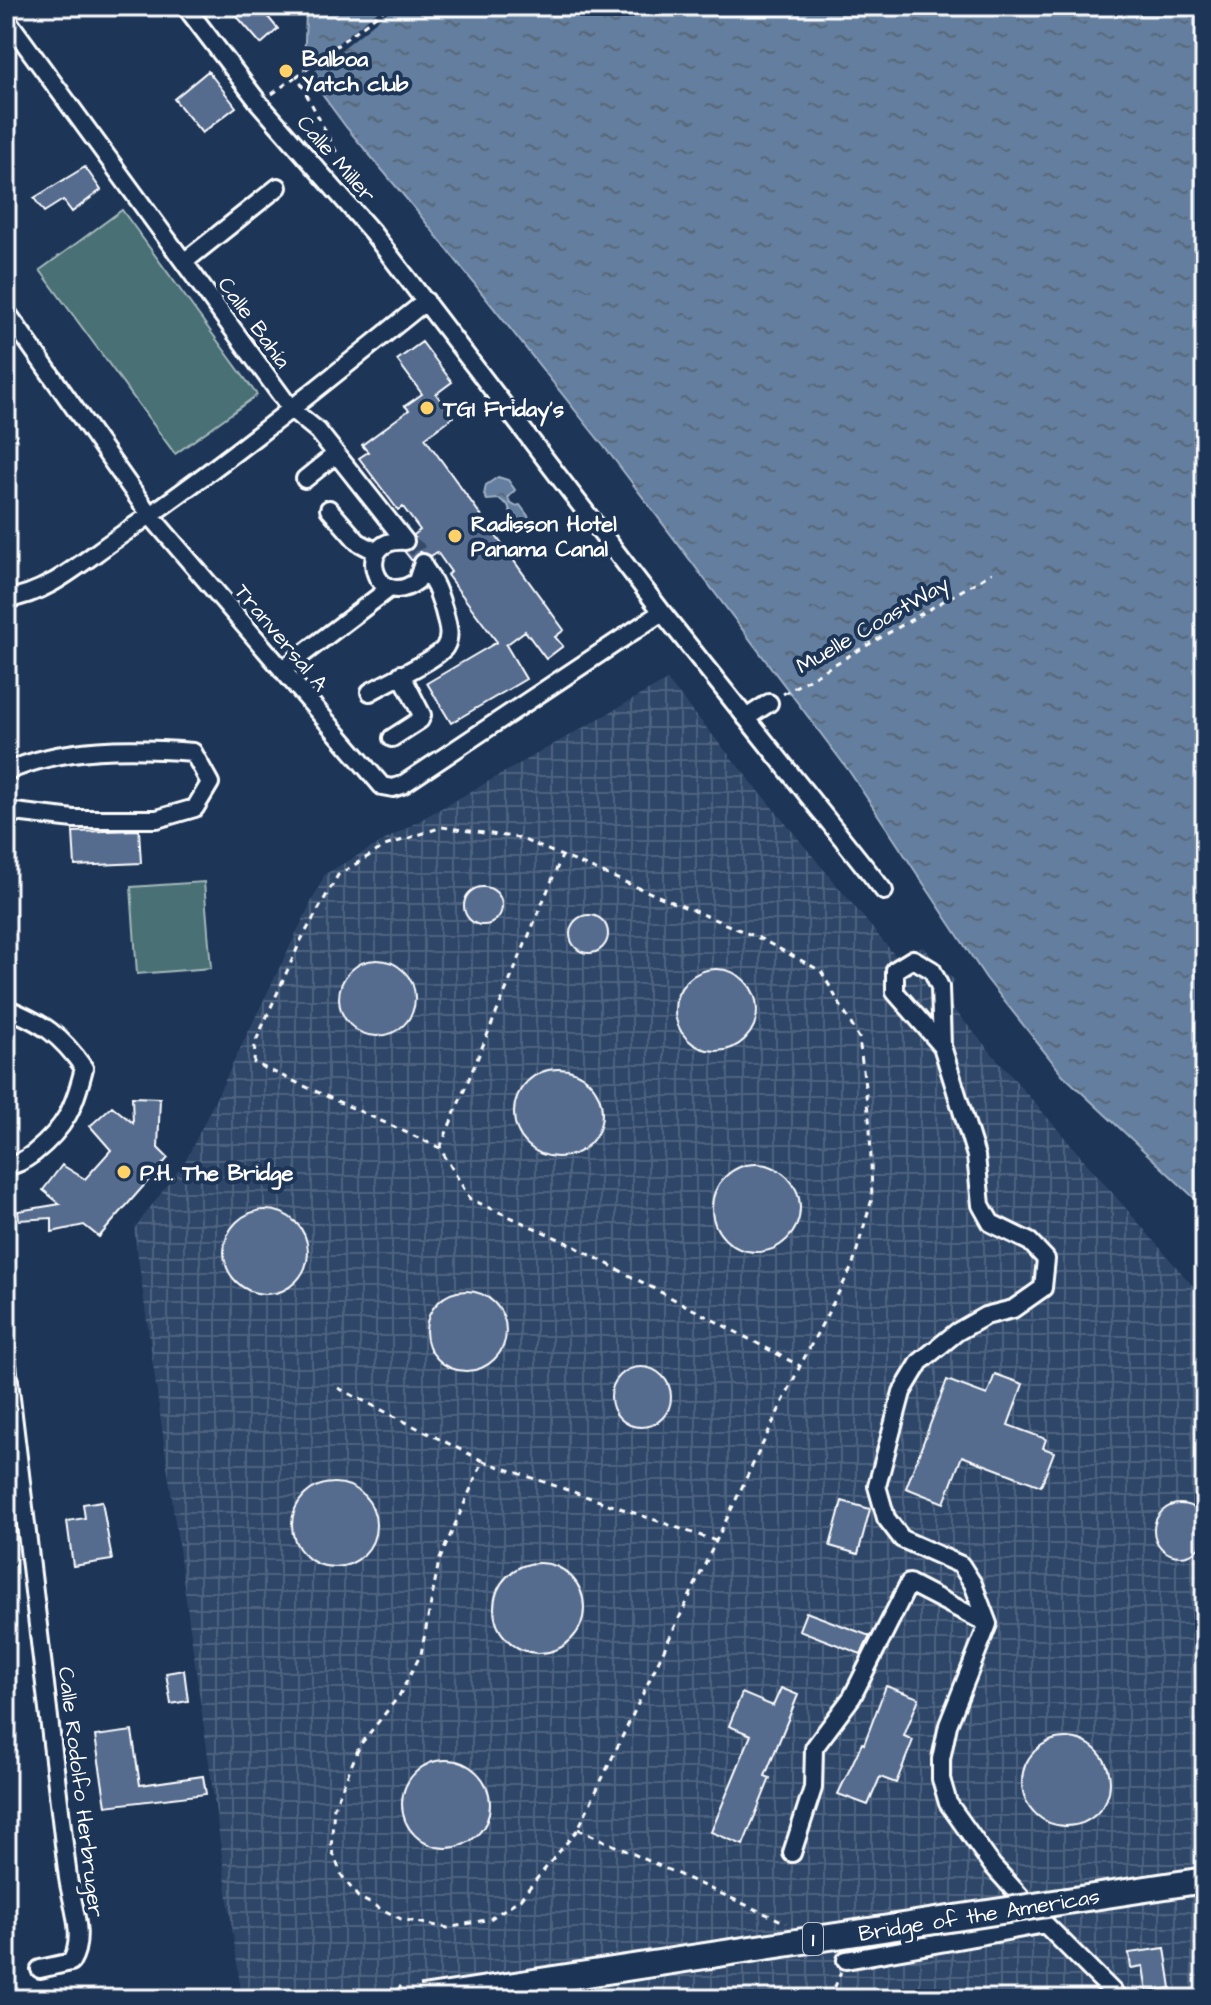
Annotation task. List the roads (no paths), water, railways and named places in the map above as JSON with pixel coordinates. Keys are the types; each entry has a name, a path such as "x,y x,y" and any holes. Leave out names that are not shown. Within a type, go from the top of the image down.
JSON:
{"highway":[{"name":"Bridge of the Americas","path":"411,1993 1205,1880"}],"street":[{"name":"Calle Miller","path":"185,6 259,103 372,232 662,612 884,891"},
{"name":"Calle Bahía","path":"6,18 291,409 318,431 405,541 389,542 377,552"},
{"path":"184,262 278,187"},
{"path":"6,599 33,593 58,579 150,515 291,409 426,301"},
{"name":"Tranversal A","path":"6,311 150,515 382,786 393,788 402,785 662,612"},
{"path":"305,479 336,454"},
{"path":"329,509 358,542 377,552 375,573 378,580 390,588 403,589 421,570 436,586 449,630 444,650 370,692"},
{"path":"282,670 390,588"},
{"path":"392,738 420,720 422,715 401,674"},
{"path":"746,718 769,703"},
{"path":"6,772 32,760 107,750 153,749 193,752 210,783 195,808 157,819 74,819 6,811"},
{"path":"942,1046 895,992 895,970 913,959 932,970 940,987 942,1046 976,1156 981,1205 991,1223 1030,1242 1046,1259 1043,1288 1013,1309 985,1316 957,1332 920,1362 902,1392 877,1486 886,1518 902,1539 961,1565 973,1584 988,1624 948,1725 941,1759 941,1779 948,1803 992,1865 1045,1924 1120,1999"},
{"path":"6,1008 37,1021 66,1042 84,1068 76,1100 56,1135 18,1165 6,1166"},
{"name":"Calle Rodolfo Herbruger","path":"6,1356 68,1878 79,1937 71,1962 40,1969"},
{"path":"792,1853 813,1788 814,1748 852,1697 909,1583 988,1624"},
{"path":"846,1960 1045,1924"}],"water":[{"path":"299,6 1205,6 1205,1208 1063,1075 986,978 849,771 617,463 346,127 304,70 306,12"},
{"path":"498,477 508,480 515,490 508,498 510,503 520,505 534,524 520,534 509,520 508,505 499,499 487,500 484,495 486,485"}],"tunnel":[{"path":"405,541 417,549 423,563"}],"place":[{"name":"Balboa Yatch club","path":"286,71"},
{"name":"TGI Friday's","path":"427,408"},
{"name":"Radisson Hotel Panama Canal","path":"455,536"},
{"name":"P.H. The Bridge","path":"124,1172"}]}
